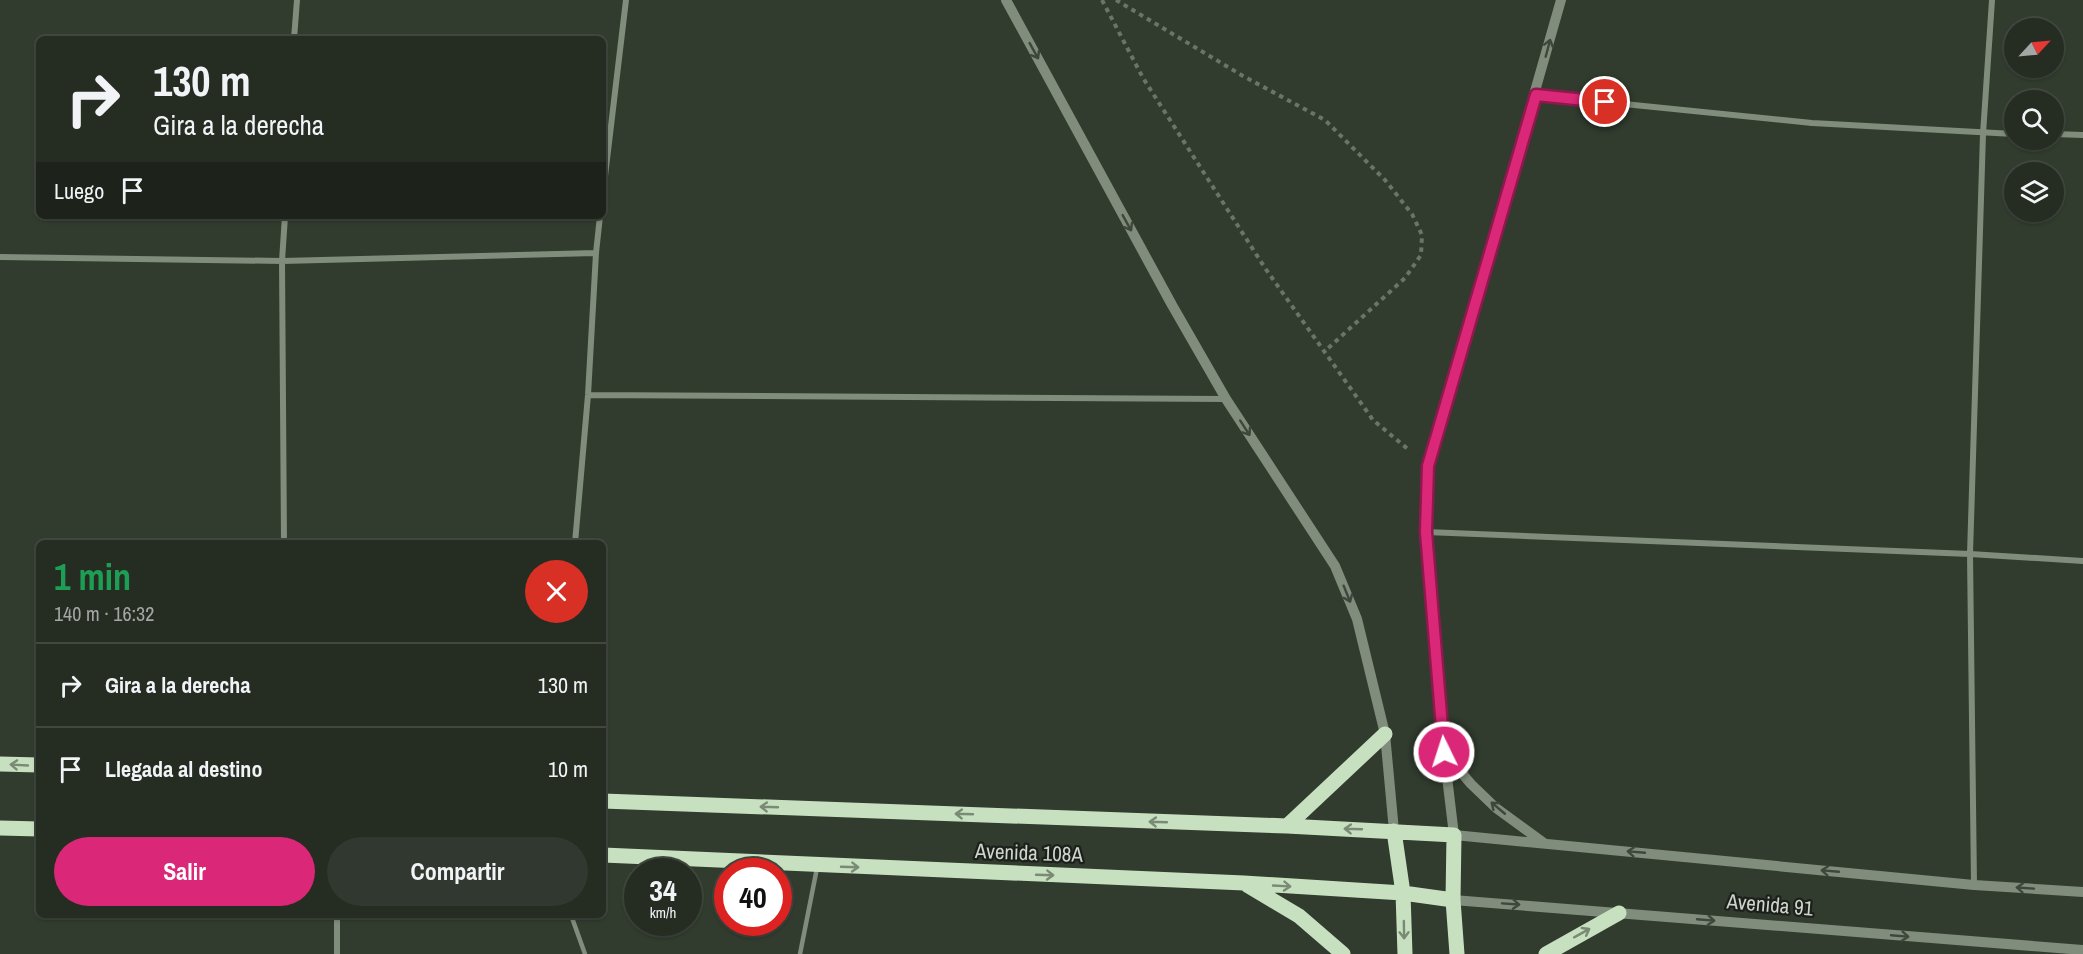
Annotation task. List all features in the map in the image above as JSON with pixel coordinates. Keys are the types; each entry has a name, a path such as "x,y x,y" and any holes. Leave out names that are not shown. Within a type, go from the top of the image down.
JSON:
{"main road":[{"path":"1287,826 1385,734"},
{"path":"0,764 36,765"},
{"name":"Avenida 108A","path":"606,801 1287,826 1454,835"},
{"path":"0,828 36,829"},
{"path":"1394,831 1403,893 1405,954"},
{"path":"1454,835 1453,900 1457,954"},
{"name":"Avenida 108A","path":"606,855 1244,883 1403,893 1453,900"},
{"path":"1244,883 1299,916 1343,954"},
{"path":"1546,954 1619,913"}],"street":[{"path":"294,36 297,0"},
{"path":"606,168 626,0"},
{"path":"1006,0 1172,305 1226,399 1335,566 1357,619 1385,734 1394,831"},
{"path":"1454,835 1444,752 1426,532 1428,466 1536,95 1561,0"},
{"path":"1974,885 1970,554 1983,134 1992,0"},
{"path":"1536,95 1812,123 2004,134"},
{"path":"2064,134 2083,135"},
{"path":"284,540 282,261 285,219"},
{"path":"575,540 600,219"},
{"path":"0,257 282,261 596,253"},
{"path":"588,395 1226,399"},
{"path":"1426,532 1970,554 2083,561"},
{"path":"1444,752 1471,784 1496,808 1545,843"},
{"name":"Avenida 91","path":"1454,835 1974,885 2083,892"},
{"name":"Avenida 91","path":"1453,900 2083,950"},
{"path":"336,918 337,954"}],"lane":[{"path":"800,954 817,865"},
{"path":"572,918 585,954"}],"path":[{"path":"1102,0 1143,78 1265,268 1323,352 1373,420 1428,466"},
{"path":"1116,0 1243,76 1325,120 1385,180 1412,214 1422,235 1421,255 1405,278 1323,352"}],"route":[{"path":"1444,752 1426,532 1428,466 1536,95 1605,102"}]}
